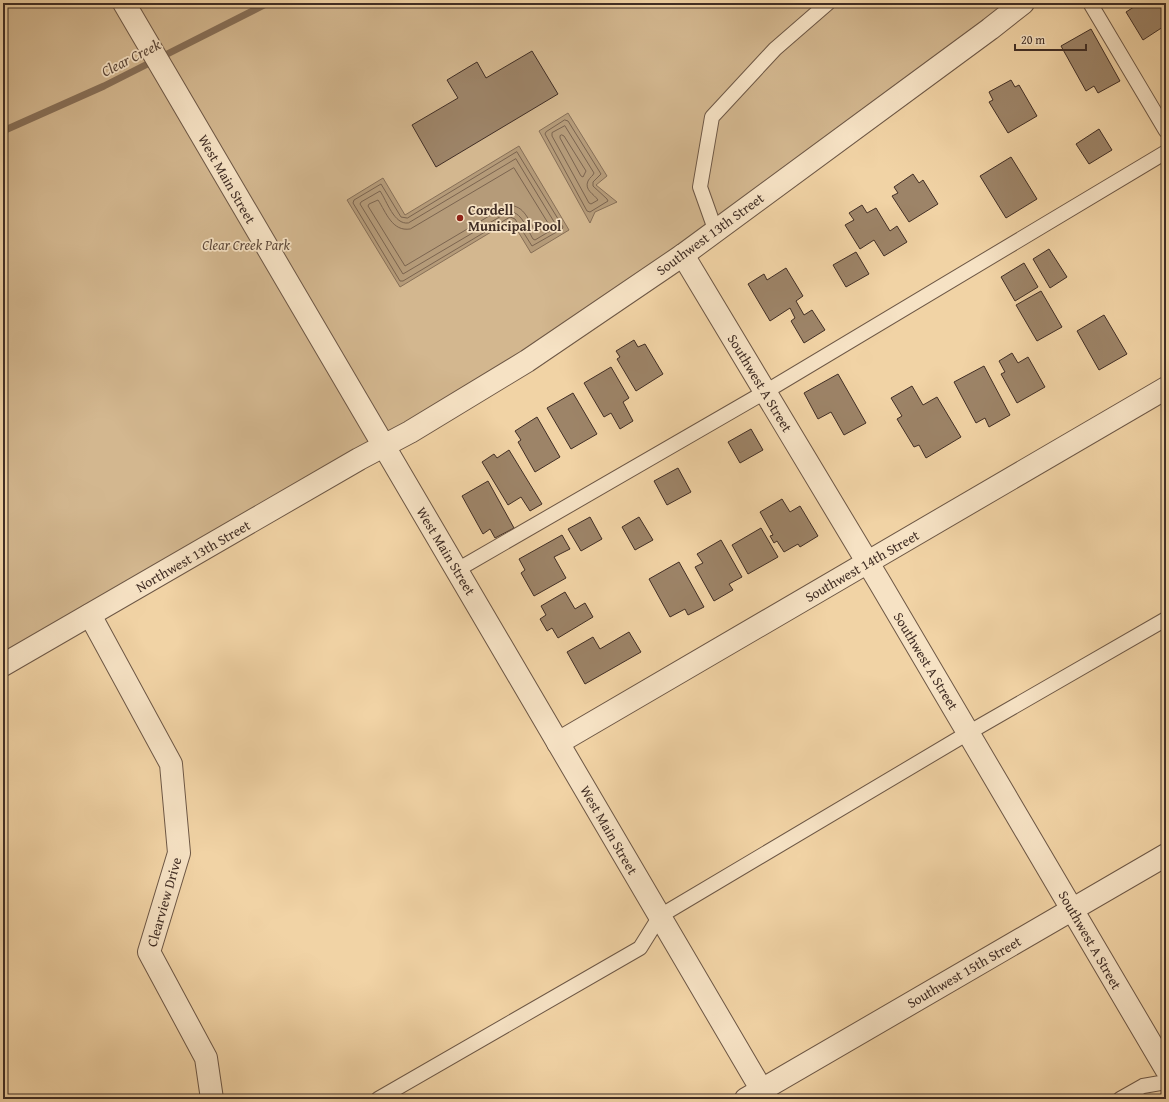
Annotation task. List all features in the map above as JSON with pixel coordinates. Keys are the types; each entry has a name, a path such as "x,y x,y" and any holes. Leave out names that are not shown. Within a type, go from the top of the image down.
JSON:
{"street":[{"name":"Southwest 13th Street","path":"384,446 527,361 683,255 994,26 1023,3"},
{"name":"West Main Street","path":"125,5 660,916 759,1096"},
{"name":"Southwest A Street","path":"683,255 868,562 1166,1069"},
{"name":"Southwest 14th Street","path":"558,743 1166,388"},
{"name":"Northwest 13th Street","path":"3,666 384,446"},
{"name":"Clearview Drive","path":"90,615 171,764 180,853 149,952 206,1058 212,1099"},
{"name":"Southwest 15th Street","path":"759,1096 1166,855"}],"lane":[{"path":"716,232 700,187 712,117 775,49 828,3"},
{"path":"1090,3 1166,131"},
{"path":"457,570 765,392 1166,152"},
{"path":"378,1099 640,948 660,916 968,733 1166,618"},
{"path":"1120,1099 1143,1086 1166,1082"}],"green space":[{"name":"Clear Creek Park","path":"3,3 1023,3 683,255 3,665"}],"water":[{"path":"568,113 607,176 596,185 617,202 595,212 590,223 539,131"},
{"name":"Cordell Municipal Pool","path":"519,146 569,230 531,253 511,220 400,287 347,200 383,178 405,215"}],"building":[{"path":"1140,3 1166,3 1166,25 1143,40 1126,12"},
{"path":"1091,29 1120,81 1098,93 1094,86 1086,91 1061,46"},
{"path":"532,51 558,94 436,167 412,125 458,98 447,80 477,62 486,78"},
{"path":"1011,80 1015,87 1019,85 1037,116 1008,133 989,102 993,100 989,92"},
{"path":"1099,129 1112,150 1089,164 1076,144"},
{"path":"1011,157 1037,199 1006,218 980,176"},
{"path":"913,174 919,183 923,180 938,204 909,222 892,196 898,193 894,187"},
{"path":"862,205 867,213 876,208 890,231 897,226 907,242 884,256 874,240 860,249 845,225 854,220 849,213"},
{"path":"1049,249 1067,277 1050,288 1033,259"},
{"path":"856,252 869,274 846,287 833,265"},
{"path":"1024,263 1038,287 1015,301 1001,277"},
{"path":"786,268 803,296 796,301 804,315 812,310 825,330 804,343 791,321 795,318 790,308 770,321 748,284 764,274 767,280"},
{"path":"1041,291 1062,327 1037,341 1016,305"},
{"path":"1104,315 1127,354 1099,370 1077,331"},
{"path":"634,340 638,347 645,344 663,374 636,391 617,359 620,357 616,351"},
{"path":"1012,353 1018,363 1028,357 1045,387 1017,403 1001,374 1005,372 999,361"},
{"path":"984,366 1010,415 989,427 985,418 976,423 954,382"},
{"path":"611,367 629,398 623,402 633,421 620,429 611,413 604,417 584,383"},
{"path":"838,374 866,423 844,435 831,412 818,419 804,393"},
{"path":"912,386 923,405 937,397 961,437 926,458 919,445 914,447 897,419 902,416 891,398"},
{"path":"573,393 597,434 571,449 547,408"},
{"path":"537,417 560,457 535,472 518,442 521,440 515,431"},
{"path":"751,429 763,450 740,463 728,442"},
{"path":"509,450 542,504 530,511 521,497 508,505 482,462 494,454 497,458"},
{"path":"678,468 691,492 667,505 654,481"},
{"path":"488,481 514,528 495,538 490,529 483,534 462,496"},
{"path":"782,499 790,512 800,506 818,536 800,547 798,544 784,552 777,541 774,543 770,536 773,535 760,512"},
{"path":"590,517 602,539 581,551 568,529"},
{"path":"639,517 653,540 635,550 622,527"},
{"path":"761,528 778,557 748,574 732,545"},
{"path":"562,535 570,549 554,557 566,578 534,596 521,573 525,570 519,559"},
{"path":"721,540 742,577 729,584 733,590 714,601 695,567 703,563 697,554"},
{"path":"679,562 704,607 688,615 685,609 670,617 649,579"},
{"path":"565,592 575,609 585,603 593,617 558,638 552,628 547,631 540,619 546,615 541,606"},
{"path":"629,632 641,652 585,684 567,652 593,637 600,649"}],"waterway":[{"name":"Clear Creek","path":"3,131 104,86 268,3"}],"place":[{"name":"Cordell Municipal Pool","path":"460,218"}]}
